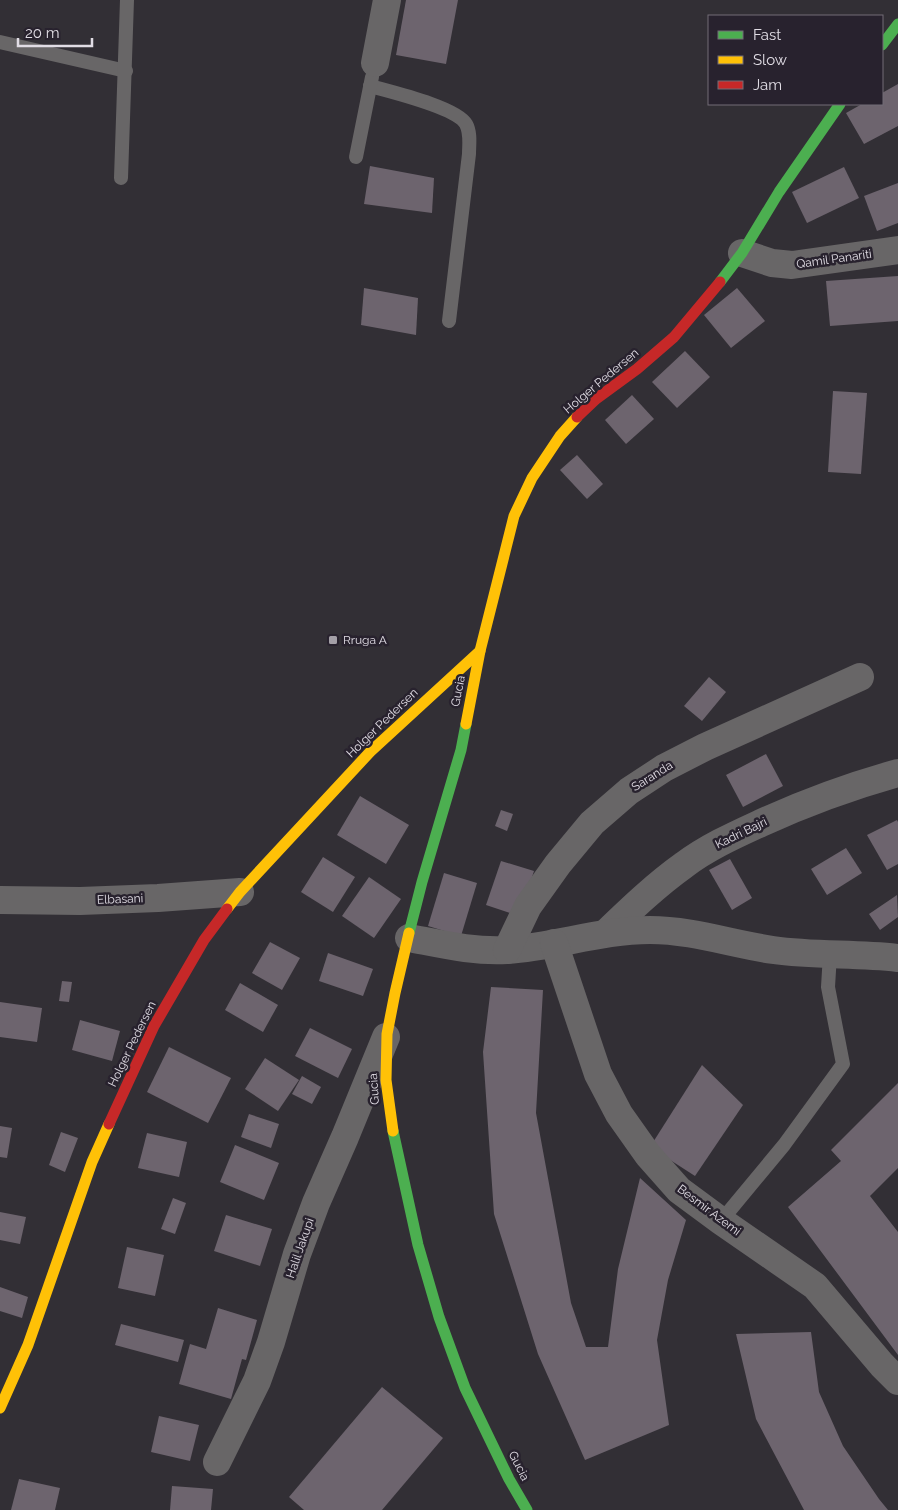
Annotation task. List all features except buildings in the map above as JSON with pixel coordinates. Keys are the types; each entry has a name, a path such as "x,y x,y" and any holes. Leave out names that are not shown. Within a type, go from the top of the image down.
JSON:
{"street":[{"path":"373,74 387,0"},
{"path":"883,44 898,24"},
{"name":"Holger Pedersen","path":"0,1408 28,1345 92,1162 154,1026 204,940 240,892 370,752 480,651 514,516 532,478 560,436 577,417 674,337 710,296 742,253 779,192 839,105"},
{"name":"Qamil Panariti","path":"742,253 772,263 792,265 898,250"},
{"name":"Gucia","path":"480,651 461,750 422,882 395,993 387,1034 386,1080 390,1121 420,1254 439,1317 465,1388 509,1479 527,1510"},
{"name":"Saranda","path":"507,950 528,906 558,864 592,823 629,791 664,768 706,747 860,678"},
{"name":"Kadri Bajri","path":"606,933 684,864 729,837 786,811 898,773"},
{"name":"Elbasani","path":"0,900 158,898 240,892"},
{"path":"409,938 454,946 507,950 606,933 649,930 680,931 800,953 898,958"},
{"name":"Besmir Azemi","path":"554,943 598,1074 619,1114 648,1155 679,1190 816,1286 882,1365 898,1381"},
{"name":"Halil Jakupi","path":"217,1462 256,1381 271,1342 297,1254 316,1203 387,1034"}],"lane":[{"path":"121,178 127,0"},
{"path":"0,42 126,71"},
{"path":"356,157 373,74 439,106 466,123 470,136 469,154 449,321"},
{"path":"721,1221 784,1145 843,1064 828,987 830,954"}],"traffic: fast":[{"path":"883,44 898,24"},
{"path":"720,282 742,253 779,192 839,105"},
{"path":"409,933 461,750 466,724"},
{"path":"393,1131 418,1245 439,1317 465,1388 509,1479 527,1510"}],"traffic: slow":[{"path":"466,724 480,651 514,516 532,478 560,436 577,417"},
{"path":"227,909 240,892 370,752 480,651"},
{"path":"393,1131 386,1080 387,1034 409,933"},
{"path":"0,1408 28,1345 92,1162 109,1124"}],"traffic: jam":[{"path":"577,417 596,399 637,369 674,337 720,282"},
{"path":"109,1124 154,1026 204,940 227,909"}],"place":[{"name":"Rruga A","path":"333,640"}]}
